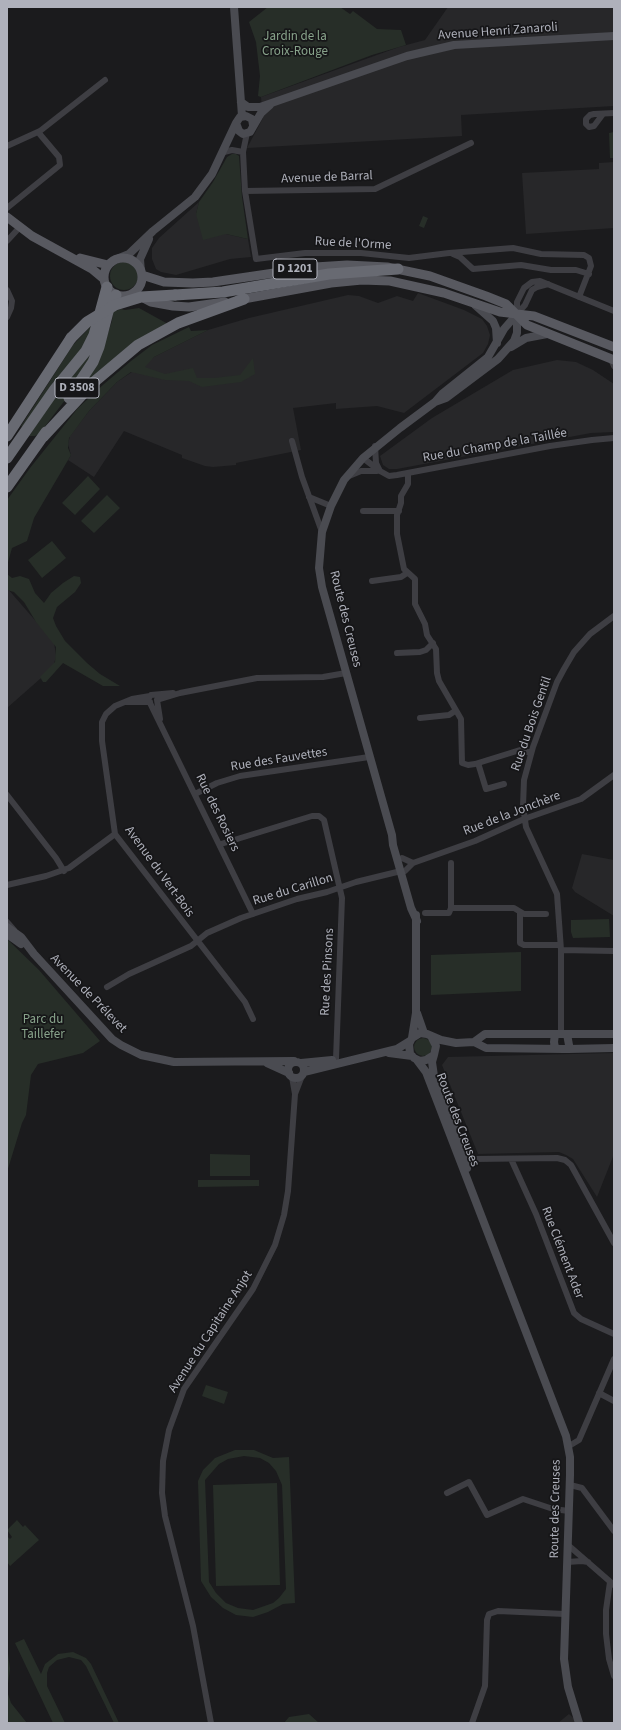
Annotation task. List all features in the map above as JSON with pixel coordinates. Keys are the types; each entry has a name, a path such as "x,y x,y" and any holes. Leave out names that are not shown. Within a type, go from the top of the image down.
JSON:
{"highway":[{"path":"7,436 71,338 87,322 115,305 141,297 223,292 329,274 398,269"},
{"name":"D 3508","path":"7,458 24,433 90,346 94,335 105,283"},
{"name":"D 3508","path":"7,487 43,437 93,362 100,347 109,308 116,295"},
{"path":"43,437 94,382 138,345 178,323 244,299"},
{"path":"7,454 24,433"}],"main road":[{"path":"234,7 242,102 245,116"},
{"name":"Avenue Henri Zanaroli","path":"245,116 260,107 353,74 432,49 454,45 614,36"},
{"path":"242,102 248,107 260,107"},
{"name":"Avenue Henri Zanaroli","path":"253,125 261,113 272,103"},
{"path":"223,154 236,124 245,116"},
{"path":"105,283 104,274 108,265 129,254 153,231 195,197 212,174 231,141 252,130 252,119 245,116"},
{"path":"236,124 237,129 244,133"},
{"path":"7,217 19,228 92,269 116,295 122,296 134,293 139,288 142,274 140,259 153,231"},
{"path":"73,257 108,265"},
{"path":"119,258 132,260 136,263 142,274"},
{"name":"D 1201","path":"142,274 164,282 193,283 214,282 315,267 371,265 398,269 430,276 477,292 506,304 527,325 613,362"},
{"name":"D 1201","path":"134,293 151,302 173,306 203,306 331,283 376,280 419,286 500,312 534,316 614,347"},
{"path":"469,301 493,321 496,328 497,344"},
{"name":"Route des Creuses","path":"411,1040 416,1013 417,921 403,871 393,845 392,835 322,587 319,568 322,532 331,506 344,480 363,458 375,446 435,402 443,393 488,357 497,344 504,329 517,314"},
{"name":"Route des Creuses","path":"435,402 446,398 480,374 509,348 517,333 517,314"},
{"name":"Route des Creuses","path":"509,348 516,346 526,338 547,334"},
{"name":"Route des Creuses","path":"392,835 397,843 402,858 403,871"},
{"name":"Avenue de Prélevet","path":"7,927 21,937 34,954 112,1038 121,1045 140,1055 174,1062 267,1063 277,1061 298,1062 360,1057"},
{"name":"Avenue de Prélevet","path":"7,934 34,954"},
{"name":"Route des Creuses","path":"416,1013 427,1034"},
{"path":"456,1042 435,1053 426,1060 414,1058 408,1047 411,1040 417,1034 427,1034 456,1042 474,1042 486,1048 614,1048"},
{"path":"427,1034 435,1042 435,1053"},
{"path":"474,1042 485,1034 614,1034"},
{"path":"556,1048 554,1042 561,1034"},
{"path":"561,1034 569,1041 568,1049"},
{"name":"Avenue de Prélevet","path":"303,1074 360,1057 397,1049 411,1040"},
{"name":"Avenue de Prélevet","path":"384,1052 414,1058"},
{"name":"Route des Creuses","path":"435,1053 432,1067 434,1076 465,1157 472,1191"},
{"name":"Route des Creuses","path":"414,1058 426,1072 563,1426 568,1446 570,1485 564,1650 565,1673 571,1700 579,1723"},
{"path":"298,1062 304,1067 303,1074 297,1078 290,1075 289,1066 298,1062"},
{"name":"Avenue de Prélevet","path":"267,1063 290,1075"}],"street":[{"path":"7,146 38,132 104,80"},
{"path":"603,114 614,113"},
{"path":"7,208 60,165 59,156 38,132"},
{"path":"244,133 243,152 245,191"},
{"name":"Avenue de Barral","path":"245,191 375,189 471,143"},
{"path":"223,154 232,150 243,152"},
{"name":"Rue de l'Orme","path":"245,191 256,258 305,253 361,253 409,258 513,248 541,254 584,255 589,258 589,274"},
{"path":"7,241 19,228"},
{"path":"449,253 460,257 473,269 521,265 551,270 576,270 589,274 579,297"},
{"path":"517,314 517,302 524,288 536,281 548,284 614,311"},
{"path":"7,290 12,301 7,317"},
{"name":"Rue du Champ de la Taillée","path":"344,480 361,471 380,472 389,476 550,446 614,438"},
{"path":"292,441 309,497 322,532"},
{"path":"375,446 376,463 380,472"},
{"path":"363,458 380,472"},
{"path":"408,473 408,484 401,496 398,511 397,534 404,569 407,573 412,574 415,579 415,604 425,624 427,635 436,649 437,673 439,681 461,719 462,763 468,765 478,763 520,750 531,753"},
{"path":"309,497 331,506"},
{"path":"363,511 398,511"},
{"path":"372,581 401,577 407,573"},
{"name":"Rue du Bois Gentil","path":"561,1034 561,948 557,894 524,819 524,780 531,753 557,682 564,669 574,652 590,634 614,616"},
{"path":"397,653 420,652 426,650 433,643"},
{"name":"Avenue du Vert-Bois","path":"197,941 115,834 102,727 106,714 115,706 123,702 153,699 257,678 323,677 346,673"},
{"name":"Rue des Rosiers","path":"153,699 160,721 221,844 253,914"},
{"path":"420,718 449,715 455,711"},
{"name":"Rue des Fauvettes","path":"195,794 217,783 240,776 370,757"},
{"path":"478,763 486,789 504,784"},
{"name":"Rue de la Jonchère","path":"413,863 428,859 524,819 570,804 588,795 614,775"},
{"path":"7,795 64,871"},
{"name":"Rue des Pinsons","path":"221,844 312,816 319,816 325,825 340,887 343,910 336,1059"},
{"path":"7,885 64,871 74,866 115,834"},
{"path":"402,858 413,863 403,871"},
{"path":"451,863 452,908"},
{"name":"Rue du Carillon","path":"107,987 129,974 191,946 207,933 253,914 297,898 315,895 403,871"},
{"path":"425,913 449,912 452,908 514,908 524,914 546,914"},
{"path":"520,912 520,943 524,945 614,951"},
{"path":"7,922 21,937"},
{"path":"197,941 245,1002 253,1019"},
{"name":"Avenue du Capitaine Anjot","path":"211,1723 191,1619 165,1516 162,1493 163,1461 169,1430 184,1389 253,1289 275,1245 284,1215 288,1191 295,1094 303,1074"},
{"name":"Avenue du Capitaine Anjot","path":"290,1075 295,1094"},
{"path":"452,1141 459,1153 465,1157 474,1159 557,1158 568,1162 614,1243"},
{"name":"Rue Clément Ader","path":"511,1159 536,1214 574,1313 581,1319 614,1334"},
{"path":"568,1446 579,1440 614,1359"},
{"path":"599,1393 614,1401"},
{"path":"446,1493 469,1482 487,1515 523,1499 553,1509 569,1511"},
{"path":"570,1485 582,1488 614,1531"},
{"path":"568,1545 612,1583 606,1610 605,1627 609,1659 614,1676"},
{"path":"567,1562 588,1562"},
{"path":"472,1723 485,1686 487,1620 490,1614 498,1611 565,1614"}],"shaded area":[{"path":"448,7 614,7 614,106 461,115 462,136 247,148 263,118 261,97 399,47 425,40"},
{"path":"614,162 614,228 526,234 522,173 599,169 599,163"},
{"path":"199,202 196,214 226,234 248,239 251,257 230,259 176,275 161,272 156,269 152,259 152,248 159,238"},
{"path":"418,293 464,310 482,319 487,326 490,335 488,344 483,353 404,413 377,406 336,409 336,403 293,408 301,450 236,463 236,465 213,467 205,466 182,458 182,455 124,431 94,477 68,460 71,455 68,444 70,436 89,411 117,382 154,357 208,330 249,318 348,295 359,296 378,303 397,296 413,301"},
{"path":"557,360 576,362 593,370 614,384 614,432 591,433 397,469 389,469 383,465 380,456 432,418 513,370"},
{"path":"7,588 54,642 56,656 54,664 49,671 7,708"},
{"path":"582,854 614,860 614,916 575,892 572,888"},
{"path":"614,1053 614,1154 597,1197 573,1159 559,1152 478,1154 442,1065 448,1057"},
{"path":"569,1714 579,1723 558,1723"}],"green space":[{"name":"Jardin de la Croix-Rouge","path":"268,7 340,7 350,14 353,11 377,29 401,30 406,45 372,55 261,97 258,96 260,76 256,42 249,22"},
{"path":"614,132 614,158 610,158 609,133"},
{"path":"232,154 239,156 242,197 248,239 226,234 203,240 196,214 199,202 213,182 227,157"},
{"path":"423,216 428,218 424,228 419,226"},
{"path":"124,262 134,266 138,276 134,286 124,290 114,286 110,276 114,266"},
{"path":"139,308 168,324 86,383 100,357 112,321 113,312 121,309 125,310"},
{"path":"94,323 86,345 22,427 21,426 73,345"},
{"path":"189,327 191,331 208,330 154,357 145,367 165,374 193,368 197,378 214,378 240,375 253,358 255,374 241,382 202,387 189,381 165,380 131,372 117,382 89,411 69,438 68,448 71,455 34,518 27,541 12,548 7,566 7,500 30,468 78,408 104,384 152,345"},
{"path":"103,331 81,379 40,433 35,436 29,436 59,391"},
{"path":"88,476 100,489 75,515 62,503"},
{"path":"107,495 120,508 94,533 81,521"},
{"path":"52,541 66,558 42,578 28,560"},
{"path":"7,574 12,578 20,576 29,579 35,593 44,603 51,593 63,583 74,576 80,577 81,583 75,592 57,607 53,618 65,641 100,674 120,686 103,686 63,663 46,682 43,682 40,677 55,662 56,647 36,622 24,602 14,592 7,590"},
{"path":"609,919 610,937 573,938 571,932 571,920"},
{"name":"Parc du Taillefer","path":"7,939 39,970 100,1041 83,1053 38,1064 31,1075 26,1115 22,1123 7,1172"},
{"path":"521,952 521,991 431,995 431,955"},
{"path":"423,1038 429,1041 432,1047 429,1053 423,1056 417,1053 414,1047 417,1041"},
{"path":"210,1154 250,1155 250,1176 210,1176"},
{"path":"198,1180 259,1180 259,1186 198,1187"},
{"path":"206,1385 228,1392 224,1404 202,1396"},
{"path":"235,1450 254,1450 273,1458 289,1457 295,1603 283,1604 268,1612 253,1617 236,1615 223,1608 211,1597 201,1581 198,1481 203,1470 215,1458","holes":["244,1456 260,1458 269,1463 276,1471 282,1485 286,1589 273,1603 253,1610 238,1608 226,1603 216,1593 209,1582 205,1480 219,1464 228,1459"]},
{"path":"277,1483 280,1585 216,1586 213,1485"},
{"path":"17,1520 23,1527 25,1525 39,1540 10,1566 7,1562 7,1536 10,1539 12,1537 7,1530"},
{"path":"24,1639 41,1674 45,1664 58,1654 73,1652 86,1658 91,1664 119,1723 114,1723 86,1666 81,1660 69,1657 57,1660 49,1667 47,1673 47,1686 65,1723 53,1723 15,1643"},
{"path":"7,1646 10,1669 7,1691"},
{"path":"7,1691 11,1703 27,1723 7,1723"},
{"path":"309,1714 319,1723 284,1723 289,1717"}]}
